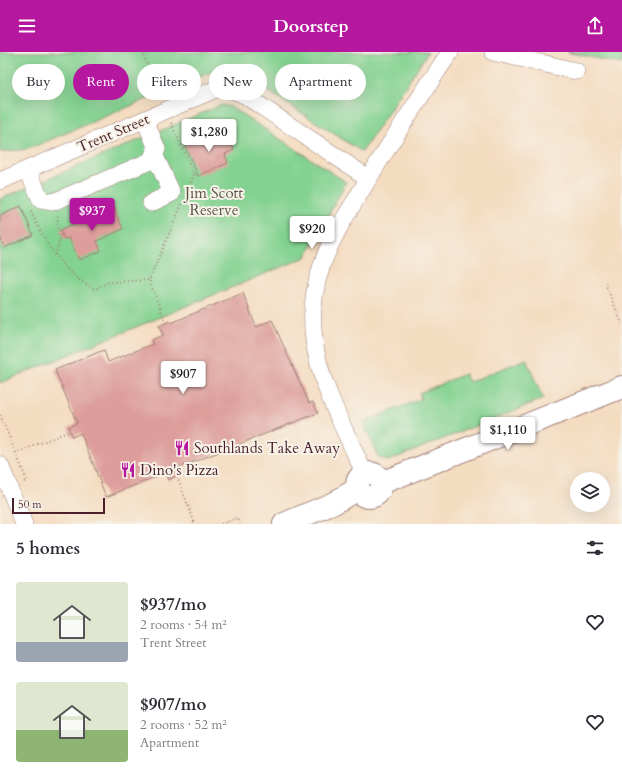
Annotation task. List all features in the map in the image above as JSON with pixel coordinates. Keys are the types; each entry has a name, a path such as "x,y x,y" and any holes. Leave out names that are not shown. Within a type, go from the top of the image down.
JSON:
{"main road":[{"path":"284,524 334,503 368,482 622,387"}],"street":[{"path":"368,482 322,374 314,340 313,314 320,269 327,251 368,178 450,52"},
{"path":"493,52 576,71"},
{"name":"Trent Street","path":"3,178 28,170 216,89 231,89 246,96 368,178"},
{"path":"28,170 41,200 53,202 150,161 157,149 145,120"},
{"path":"151,203 172,193 154,154"},
{"path":"0,465 24,524"}],"path":[{"path":"53,202 59,218 57,227 61,237 55,255"},
{"path":"30,210 39,230 55,255 82,283 95,289 109,282 149,280"},
{"path":"605,283 622,324"},
{"path":"0,415 20,461"},
{"path":"16,453 70,431"},
{"path":"177,476 195,524"},
{"path":"221,524 238,518 240,524"}],"green space":[{"path":"0,52 428,52 362,152 282,100 366,100 366,64 275,64 275,96 267,90 267,64 209,64 209,73 201,76 201,64 137,64 137,100 145,100 28,149 0,152"},
{"path":"567,52 622,52 622,64"},
{"name":"Jim Scott Reserve","path":"221,105 231,107 346,182 306,257 0,383 0,199"},
{"path":"526,359 543,399 388,461 378,457 363,422 421,399 419,393 465,374 469,382"}],"building":[{"path":"216,131 220,141 229,137 234,150 225,154 228,163 198,176 184,144"},
{"path":"21,206 33,235 4,248 0,237 0,216"},
{"path":"109,208 114,208 123,229 97,241 101,251 79,260 69,238 64,239 60,230"},
{"path":"243,293 256,327 272,320 309,403 313,402 318,413 178,468 181,474 168,480 165,473 106,497 81,433 72,437 68,427 77,423 55,370 104,350 108,362 153,344 151,340 163,335 159,326 170,321 171,323"}],"place":[{"name":"Southlands Take Away","path":"182,448"},
{"name":"Dino's Pizza","path":"128,470"}]}
